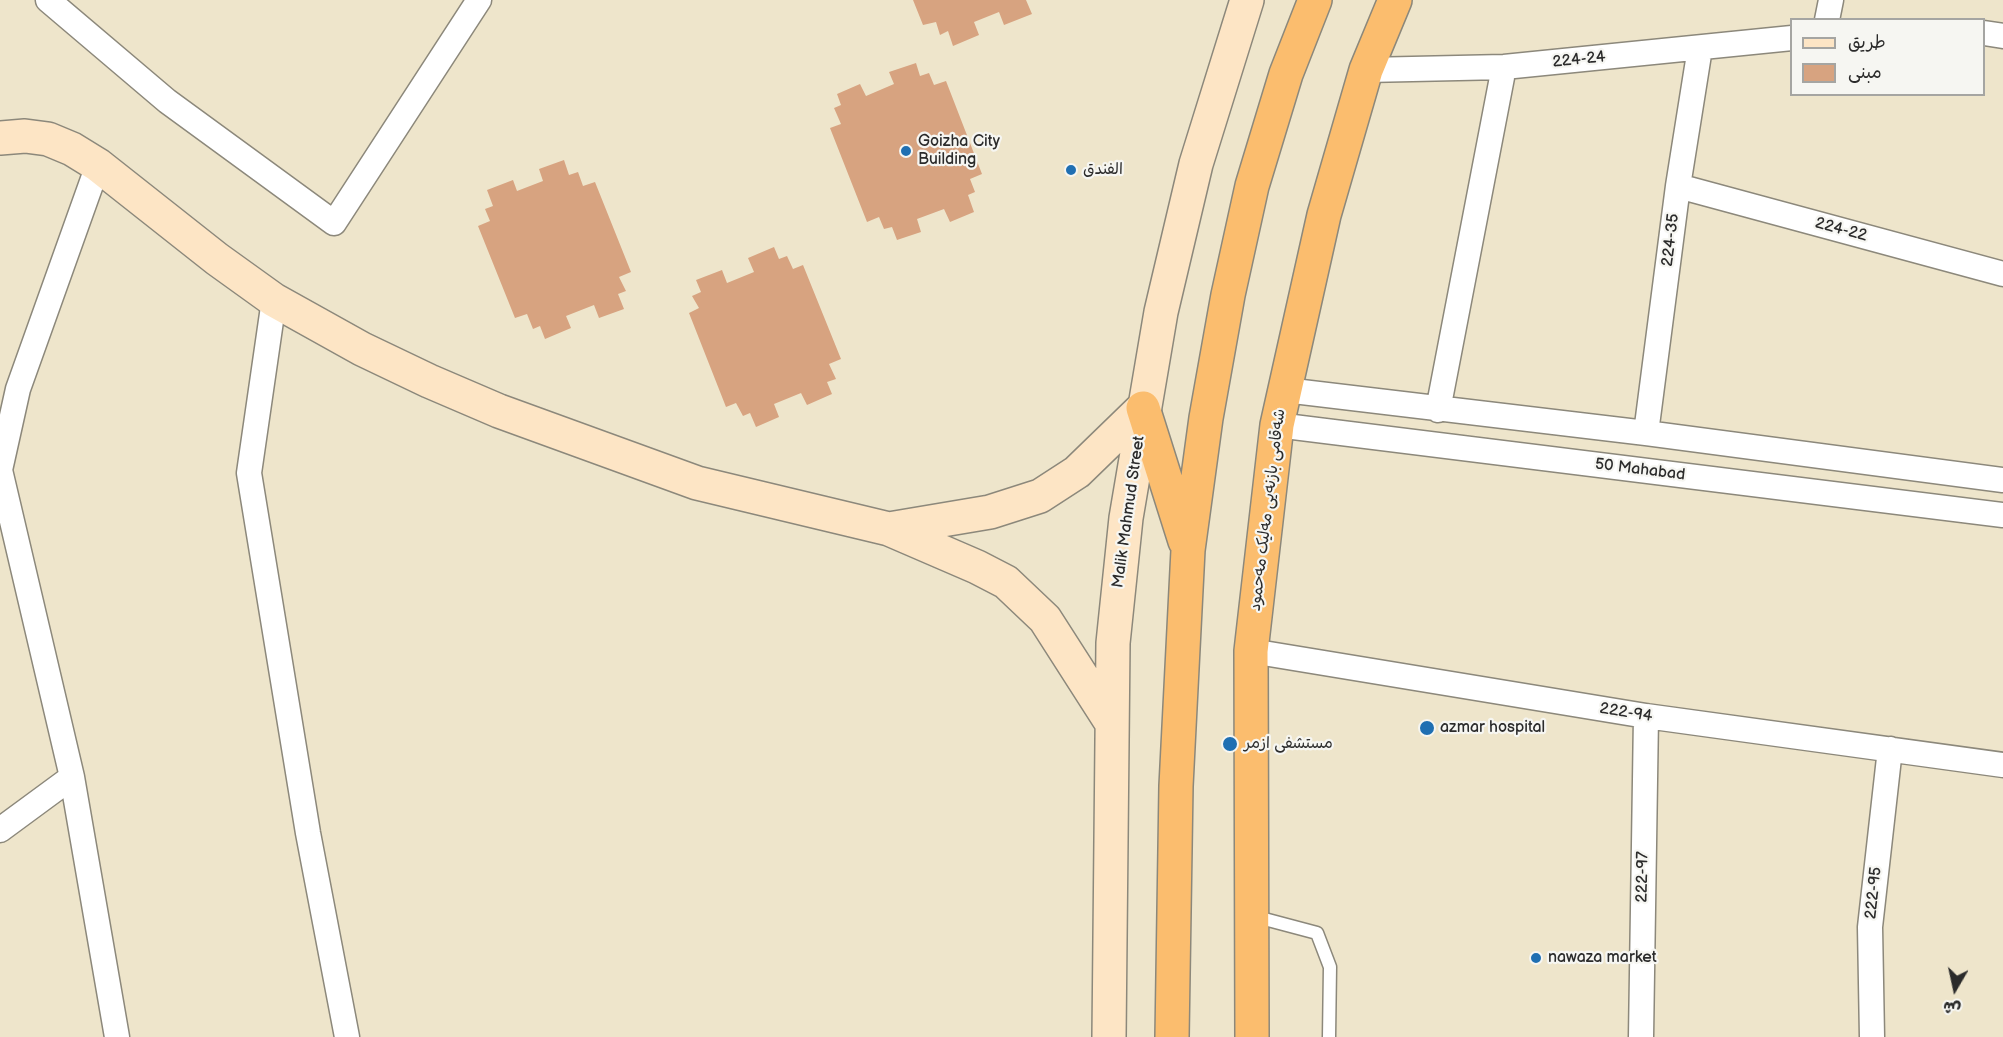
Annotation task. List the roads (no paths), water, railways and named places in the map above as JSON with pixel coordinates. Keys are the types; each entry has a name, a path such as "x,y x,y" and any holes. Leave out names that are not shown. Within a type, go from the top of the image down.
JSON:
{"highway":[{"path":"1172,1037 1176,786 1188,550 1220,340 1250,196 1286,74 1315,0"},
{"name":"شەقامی بازنەیی مەلیک مەحمود","path":"1252,1037 1251,651 1277,425 1324,215 1366,70 1395,0"},
{"path":"1143,408 1188,550"}],"street":[{"path":"48,0 167,101 334,223 479,0"},
{"name":"Malik Mahmud Street","path":"1109,1037 1113,643 1125,518 1161,312 1196,164 1247,0"},
{"path":"1827,18 1831,0"},
{"path":"1985,33 2003,36"},
{"name":"224-24","path":"1366,70 1504,67 1790,38"},
{"name":"224-35","path":"1646,433 1678,186 1700,48"},
{"path":"1438,410 1504,67"},
{"path":"0,138 25,136 48,139 72,149 98,165 217,259 274,300 352,344 429,381 577,440 697,483 889,529 1006,582 1028,600 1058,636 1111,722"},
{"path":"98,165 18,389 0,470 72,777 117,1037"},
{"name":"224-22","path":"1678,186 2003,274"},
{"path":"274,300 249,473 308,833 347,1037"},
{"path":"1285,390 1646,433 2003,480"},
{"path":"889,529 990,512 1040,496 1077,472 1143,408"},
{"name":"50 Mahabad","path":"1277,425 2003,515"},
{"name":"222-94","path":"1251,651 1646,716 2003,765"},
{"name":"222-97","path":"1641,1037 1646,716"},
{"name":"222-95","path":"1872,1037 1870,927 1890,749"},
{"path":"0,830 72,777"}],"lane":[{"path":"1252,916 1317,933 1330,967 1329,1037"}],"place":[{"name":"Goizha City Building","path":"906,151"},
{"name":"الفندق","path":"1071,170"},
{"name":"azmar hospital","path":"1427,728"},
{"name":"مستشفى ازمر","path":"1230,744"},
{"name":"nawaza market","path":"1536,958"}]}
